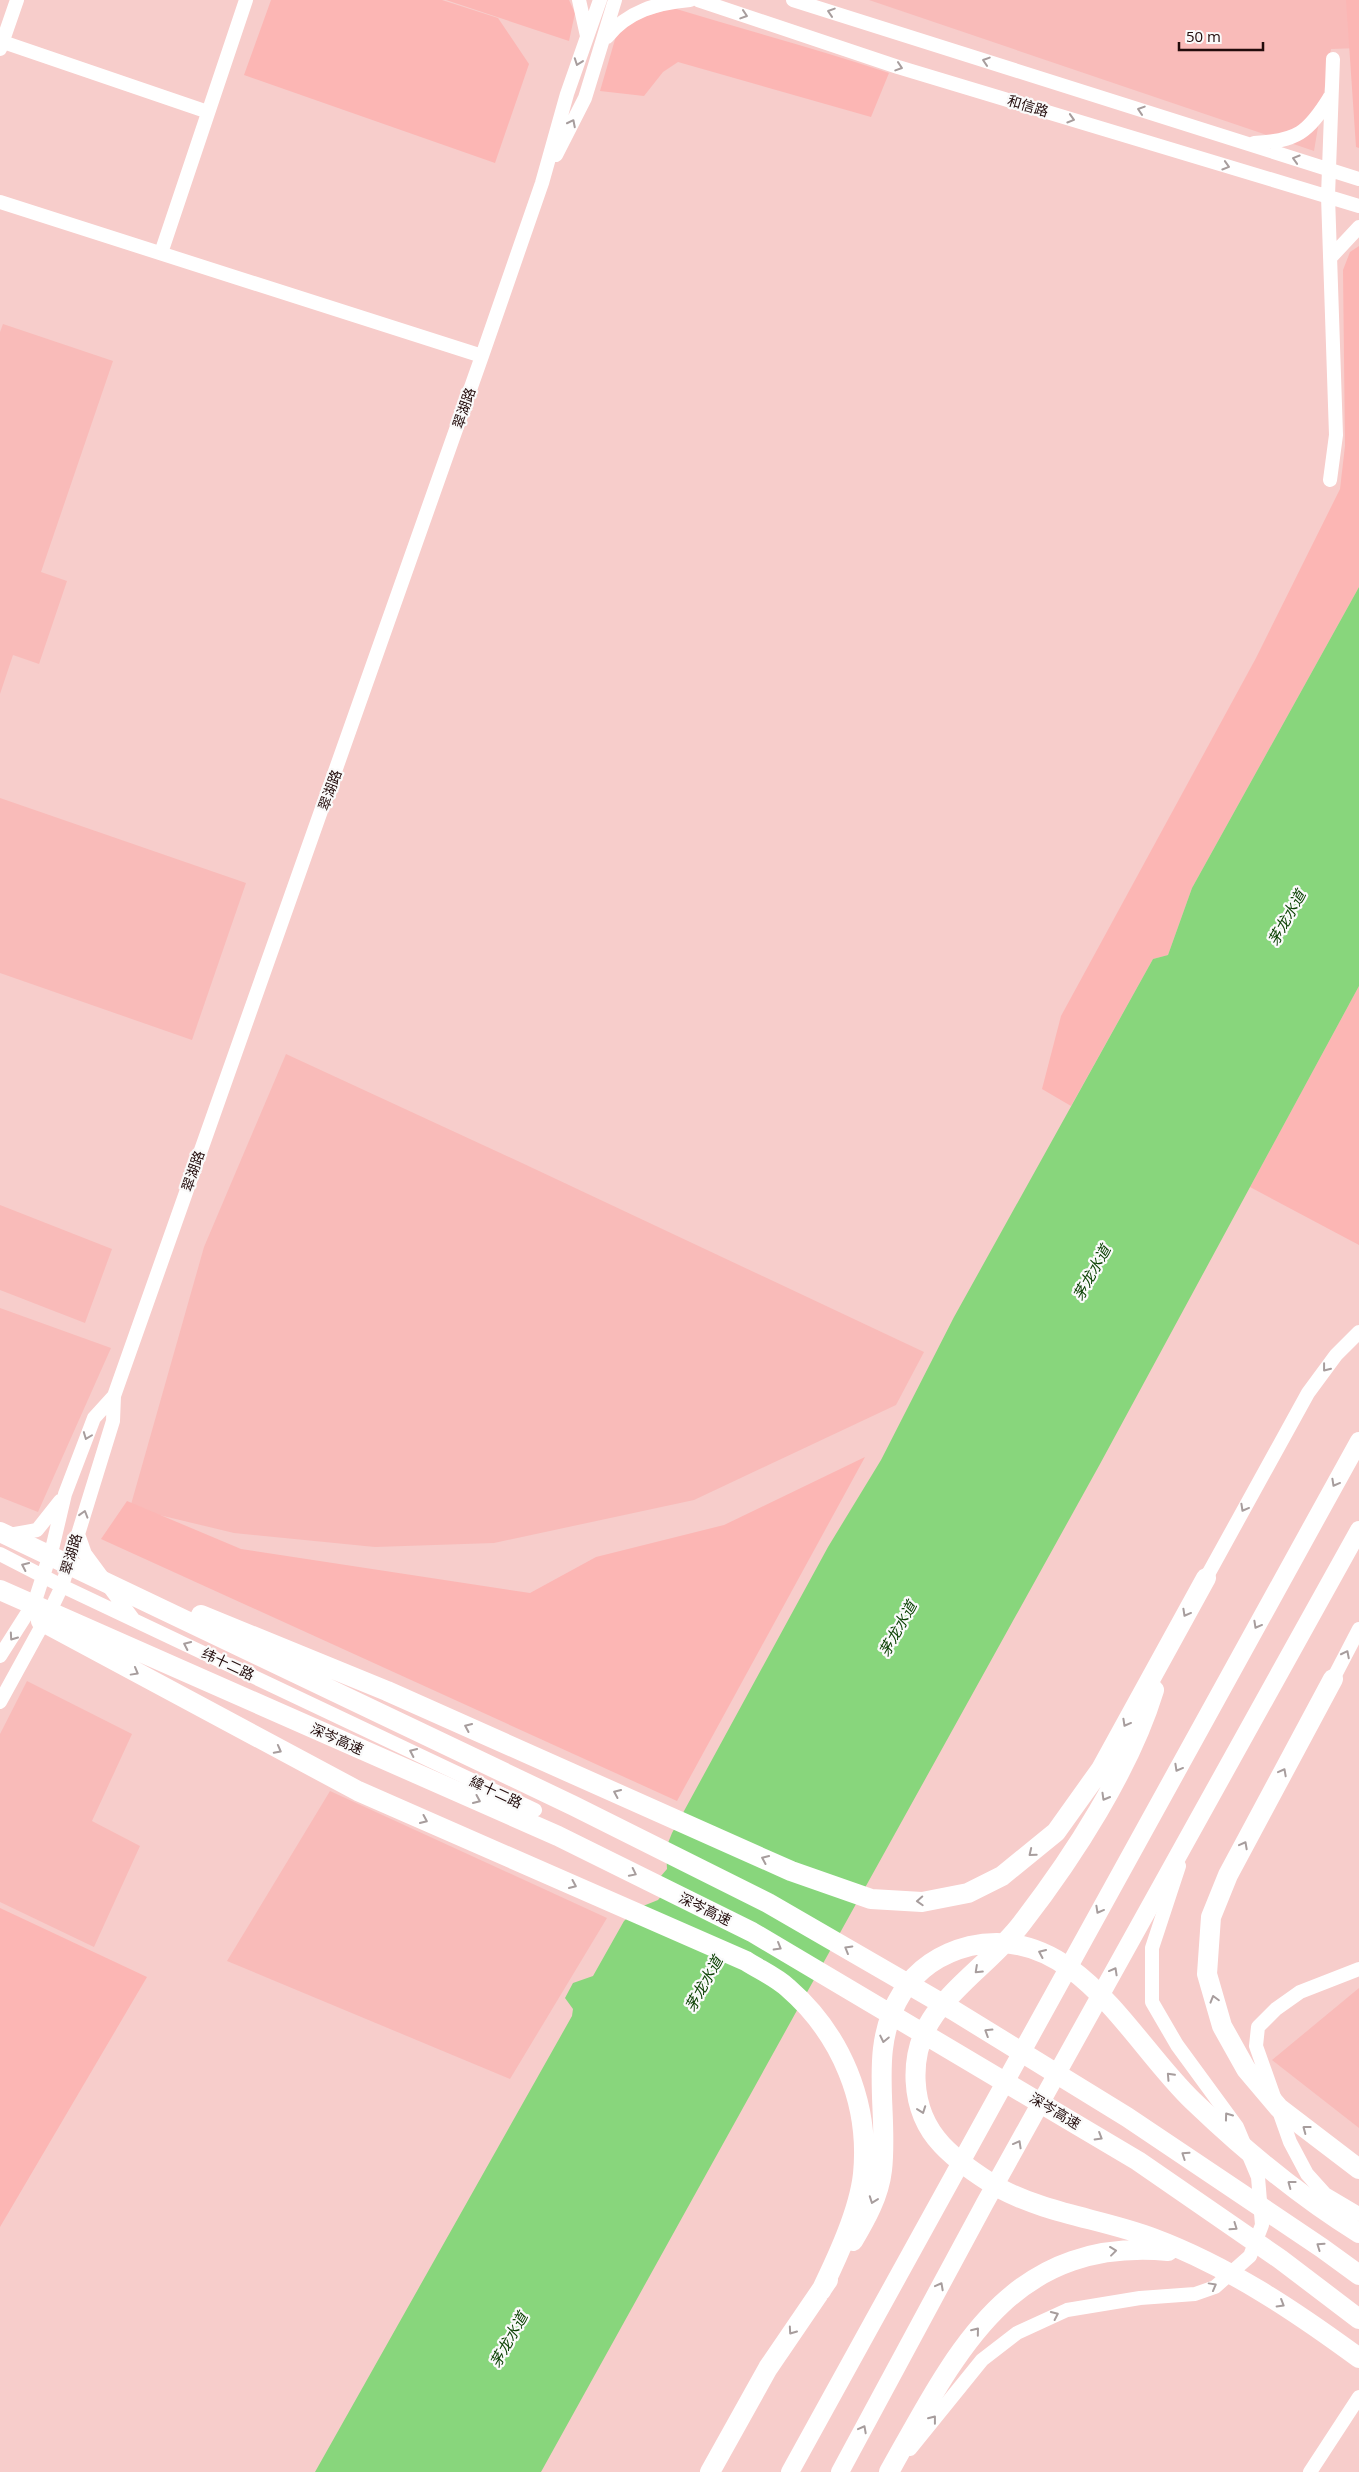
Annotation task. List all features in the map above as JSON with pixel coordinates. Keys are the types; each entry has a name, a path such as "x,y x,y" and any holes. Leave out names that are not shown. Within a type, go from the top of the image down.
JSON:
{"highway":[{"path":"6,1536 387,1691 790,1871 872,1899 922,1902 968,1893 1002,1876 1056,1832 1101,1769 1206,1578"},
{"path":"6,1536 574,1806 768,1903 953,2010 1127,2117 1359,2275"},
{"name":"深岑高速","path":"0,1590 558,1836 752,1932 1138,2161 1280,2259 1359,2319"},
{"path":"0,1598 358,1792 746,1961 787,1986 819,2018 842,2055 856,2091 864,2132 863,2175 857,2220"},
{"path":"1167,1649 1144,1725 1129,1755 1072,1852 1021,1925 990,1959 957,1989 934,2015 919,2044 915,2074 920,2111 941,2144 968,2168 1001,2189 1040,2206 1151,2237 1224,2270 1311,2323 1359,2358"},
{"path":"1333,1679 1228,1875 1211,1917 1207,1974 1222,2026 1246,2069 1279,2108 1359,2169"},
{"path":"710,2472 768,2368 821,2291 857,2220 874,2200 882,2173 884,2146 880,2055 888,2023 902,1992 927,1965 954,1950 984,1943 1024,1945 1058,1960 1088,1981 1154,2060 1192,2100 1234,2139 1292,2185 1359,2232"},
{"path":"889,2472 948,2370 973,2335 1003,2302 1029,2281 1080,2257 1136,2248 1172,2251 1224,2270"}],"main road":[{"path":"790,2472 1359,1441"},
{"path":"840,2472 985,2203 1359,1530"}],"street":[{"path":"17,0 2,46 208,112"},
{"path":"161,253 246,0"},
{"path":"579,0 587,38"},
{"name":"翠湖路","path":"0,1702 62,1586 113,1421 114,1396 482,356 542,182 567,94 600,0"},
{"name":"翠湖路","path":"542,182 585,98 615,0"},
{"path":"603,42 622,21 636,13 666,2 690,0"},
{"name":"和信路","path":"698,0 904,69 1359,206"},
{"path":"793,0 1359,179"},
{"path":"1330,480 1336,436 1328,196 1333,59"},
{"path":"1246,144 1272,142 1289,138 1306,129 1315,122 1332,94"},
{"path":"0,202 482,356"},
{"path":"1330,257 1359,227"},
{"path":"1206,1578 1308,1393 1322,1373 1357,1336"},
{"name":"翠湖路","path":"0,1656 35,1601 53,1545 64,1494 94,1418 114,1396"},
{"path":"6,1536 37,1530 51,1516 64,1494"},
{"path":"78,1534 85,1554 134,1620"},
{"name":"纬十二路","path":"0,1554 44,1575 62,1586 457,1773"},
{"path":"0,1585 445,1794 457,1773"},
{"path":"1333,1679 1359,1629"},
{"path":"18,1669 42,1639 63,1634 167,1664"},
{"name":"緯十二路","path":"457,1773 535,1810"},
{"path":"893,2472 982,2360 1017,2333 1067,2310 1140,2298 1195,2294 1215,2287 1250,2256 1262,2225 1258,2177 1237,2128 1177,2045 1152,2002 1152,1948 1165,1904 1193,1830"},
{"path":"1359,1969 1300,1992 1276,2009 1258,2027 1256,2046 1290,2142 1307,2174 1325,2194 1359,2214"},
{"path":"1310,2472 1359,2397"}],"shaded area":[{"path":"271,0 442,0 498,18 529,64 495,163 244,75"},
{"path":"446,0 569,0 575,13 569,41"},
{"path":"869,0 1359,0 1359,48 1331,49 1314,151"},
{"path":"1346,0 1359,0 1359,148 1356,147"},
{"path":"673,8 889,73 871,117 678,62 663,72 644,96 600,91 616,36 629,21"},
{"path":"1359,246 1359,587 1192,888 1168,955 1153,959 1071,1106 1042,1089 1061,1016 1256,658 1340,489 1345,446 1343,270 1350,252"},
{"path":"3,324 113,361 41,572 67,581 39,664 13,655 0,694 0,332"},
{"path":"0,798 246,883 192,1040 0,973"},
{"path":"1359,986 1359,1245 1250,1187"},
{"path":"286,1054 924,1352 896,1405 694,1500 494,1543 375,1547 234,1533 130,1508 204,1247"},
{"path":"0,1205 112,1249 85,1323 0,1290"},
{"path":"0,1308 111,1348 38,1512 0,1497"},
{"path":"865,1457 677,1801 101,1539 127,1501 241,1549 530,1593 596,1557 724,1525"},
{"path":"27,1681 132,1734 92,1821 140,1846 94,1947 0,1902 0,1734"},
{"path":"330,1791 607,1918 510,2079 227,1961"},
{"path":"0,1908 147,1977 0,2227"},
{"path":"1359,1988 1359,2128 1272,2060"}],"water":[{"name":"茅龙水道","path":"1359,587 1359,986 1100,1464 541,2472 315,2472 572,2016 573,2009 565,1998 573,1983 593,1976 624,1921 638,1908 658,1900 662,1895 661,1876 667,1869 666,1848 672,1833 828,1547 881,1460 954,1317 1153,959 1168,955 1192,888"}]}
